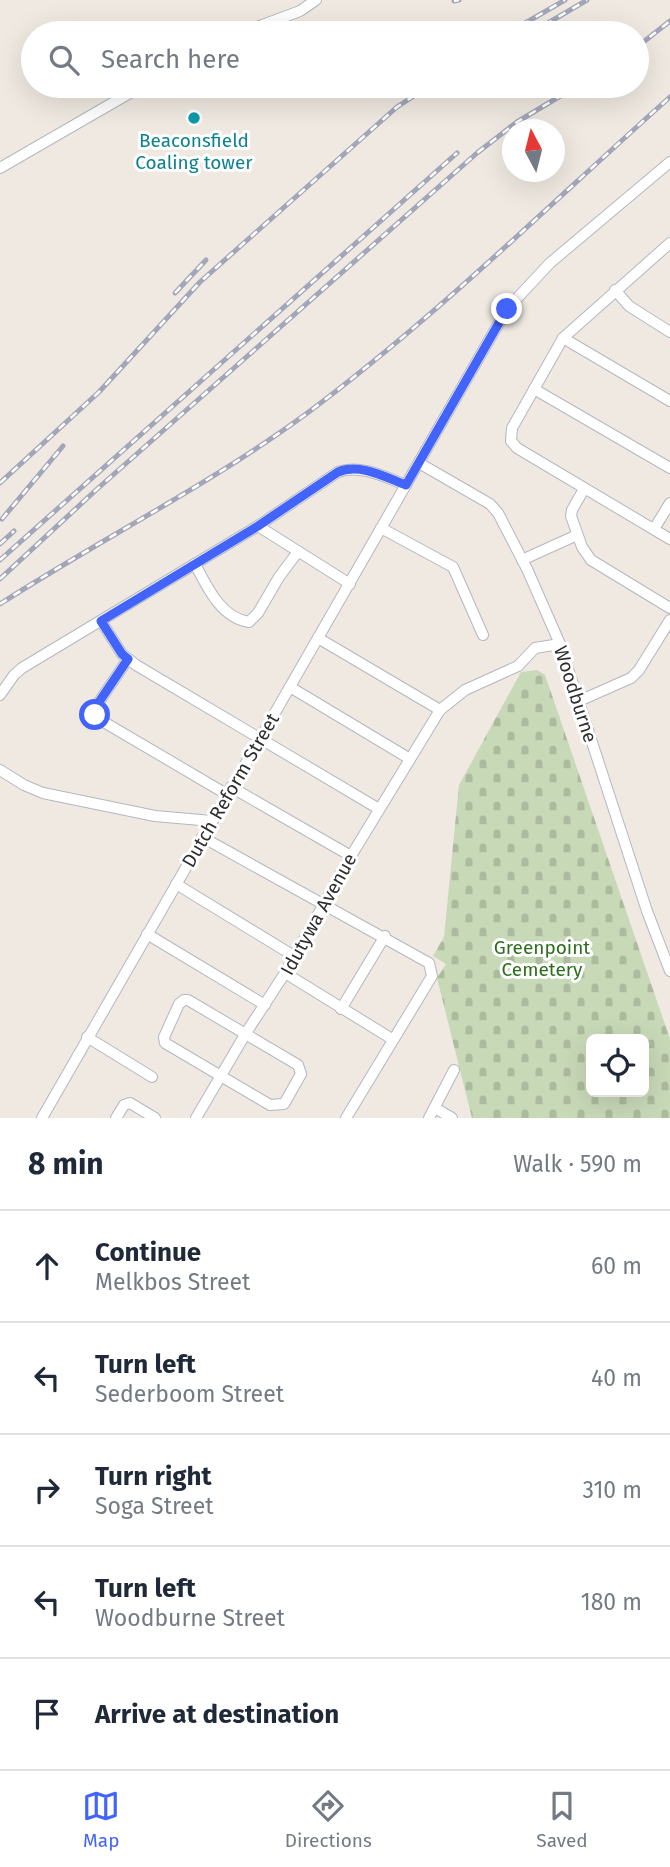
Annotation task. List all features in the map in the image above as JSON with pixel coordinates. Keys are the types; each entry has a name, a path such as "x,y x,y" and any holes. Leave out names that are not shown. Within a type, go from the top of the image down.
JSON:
{"street":[{"path":"273,21 300,11 316,0"},
{"path":"0,168 121,98"},
{"name":"Dutch Reform Street","path":"42,1118 515,298 550,263 670,162"},
{"path":"670,260 666,247 563,338 510,436 513,445 670,538"},
{"path":"615,290 629,306 670,332"},
{"path":"563,338 670,401"},
{"path":"534,388 670,468"},
{"name":"Woodburne","path":"419,463 490,504 498,513 523,560 560,644 647,911 670,971"},
{"path":"0,695 22,668 258,526 345,469 364,470 406,485"},
{"path":"584,489 572,510 572,523 590,560 670,608"},
{"path":"654,529 670,503"},
{"path":"258,526 349,583"},
{"path":"382,528 453,567 483,635"},
{"path":"523,560 577,535"},
{"path":"195,564 214,600 249,622 258,614 279,577 298,553"},
{"path":"579,701 631,678 639,670 670,620"},
{"path":"101,621 128,659 379,809"},
{"path":"318,638 440,710 465,690 518,666 535,648 560,644"},
{"path":"128,659 95,708 97,718 351,856"},
{"path":"290,687 410,759"},
{"name":"Idutywa Avenue","path":"196,1118 440,710"},
{"path":"0,770 36,791 155,816 212,821"},
{"path":"202,837 425,958 431,966 432,976 346,1118"},
{"path":"176,884 294,956"},
{"path":"147,934 265,1005"},
{"path":"341,1009 385,936"},
{"path":"285,973 393,1039"},
{"path":"188,1000 246,1033 300,1068 301,1074 286,1100 279,1105 270,1105 220,1076 165,1043 164,1037 179,1004 188,1000"},
{"path":"87,1037 152,1077"},
{"path":"452,1118 432,1113 454,1070"},
{"path":"116,1118 124,1104 130,1103 155,1118"}],"green space":[{"name":"Greenpoint Cemetery","path":"537,670 545,675 670,1039 670,1118 472,1118 437,978 446,964 433,956 444,937 459,785 521,672"}],"railway":[{"path":"454,1 459,0"},
{"path":"529,21 565,0"},
{"path":"551,21 587,0"},
{"path":"649,38 670,21"},
{"path":"0,604 193,488 306,414 446,300 670,97"},
{"path":"0,483 99,392 200,282 397,107 411,98"},
{"path":"0,579 96,490 477,153 517,122 557,98"},
{"path":"0,560 457,153"},
{"path":"175,293 206,260"},
{"path":"2,519 63,446"},
{"path":"0,544 14,531"}],"place":[{"name":"Beaconsfield Coaling tower","path":"194,118"}],"route":[{"path":"95,715 95,708 128,659 101,621 258,526 338,472 345,469 364,470 406,485 507,309"}]}
